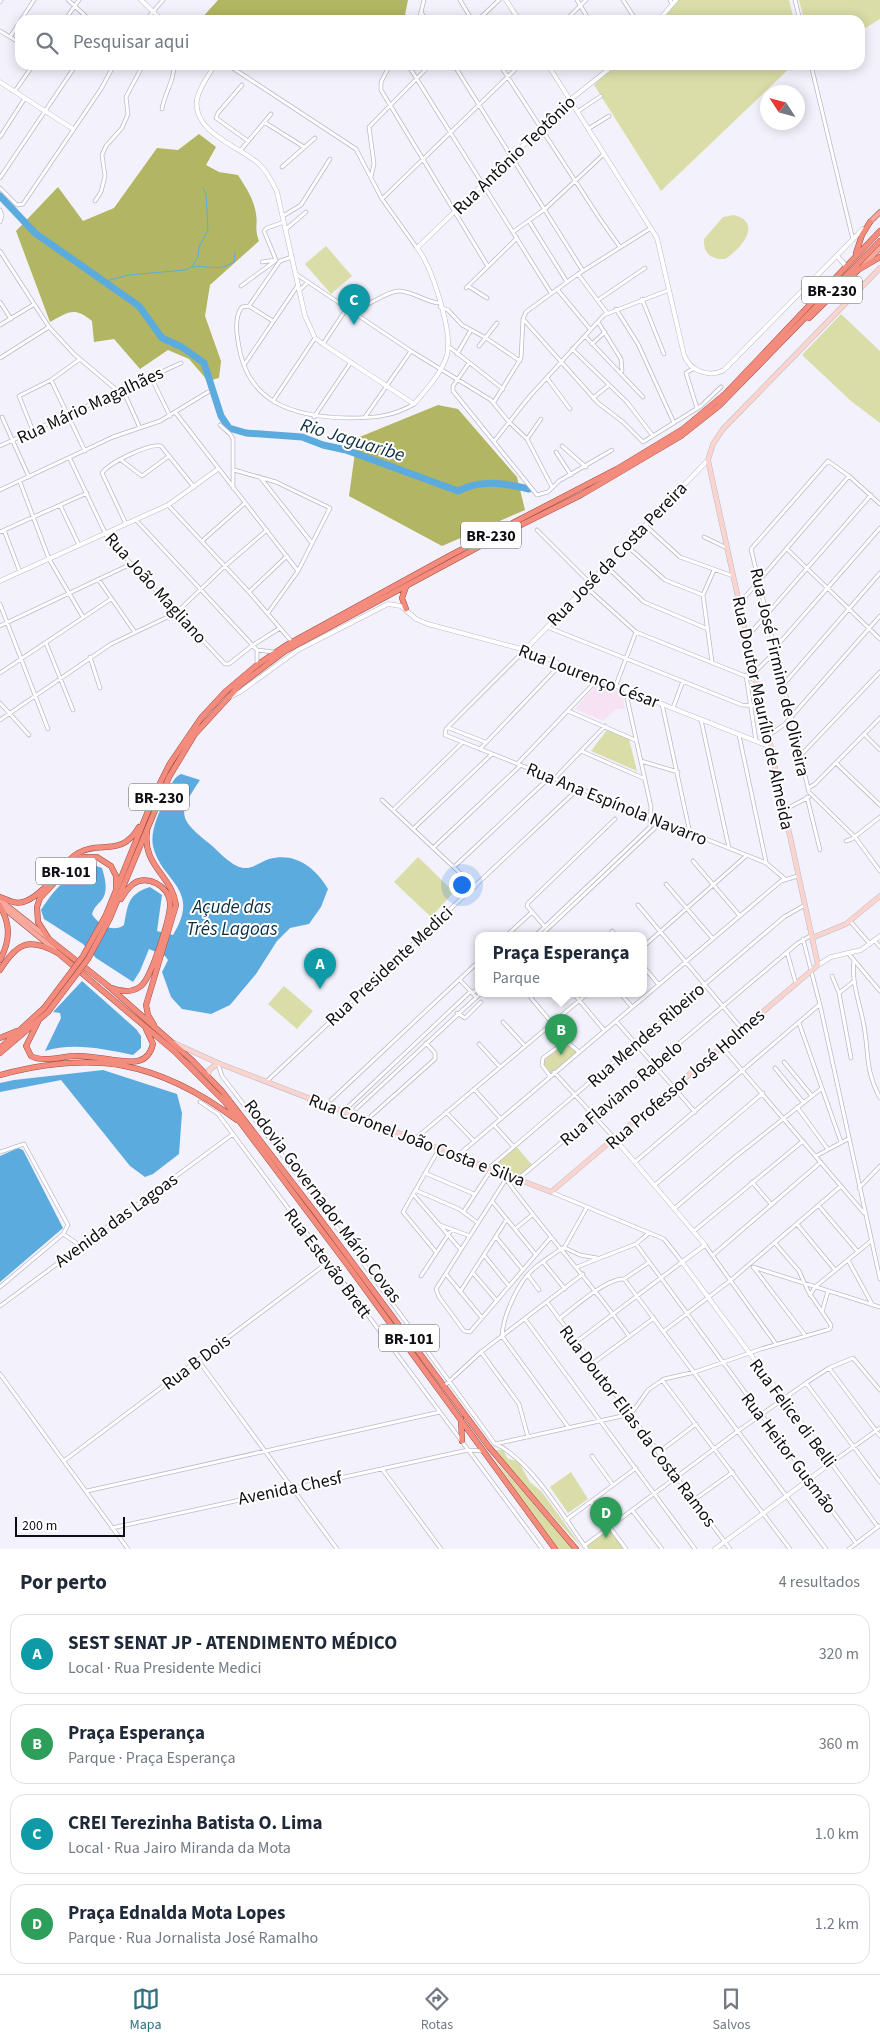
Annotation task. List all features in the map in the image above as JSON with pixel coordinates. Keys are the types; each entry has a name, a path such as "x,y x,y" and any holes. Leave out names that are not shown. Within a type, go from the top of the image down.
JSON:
{"highway":[{"path":"851,260 870,222"},
{"name":"BR-230","path":"108,916 114,910 169,765 201,718 225,692 274,652 451,555 618,469 683,429 725,394 880,231"},
{"name":"BR-230","path":"115,894 148,818 180,757 210,716 254,674 285,651 581,495 681,436 720,406 880,241"},
{"path":"784,340 858,270 880,257"},
{"path":"406,609 402,595 409,584"},
{"path":"0,899 15,903 25,902 32,898 76,854 87,850 119,846 129,841 148,818"},
{"path":"148,818 146,840 148,853 175,897 175,912 159,954 146,1004 148,1015 157,1030"},
{"name":"BR-101","path":"0,1048 46,1010 108,916 115,894 116,876 111,866 96,857 79,859 38,902 36,913 38,922 49,939"},
{"path":"114,910 133,884 142,881 153,882 164,890 170,900 166,932"},
{"path":"0,906 8,923 9,932 6,949 0,960"},
{"name":"Rodovia Governador Mário Covas","path":"49,939 107,985 208,1076 247,1122 505,1468 576,1549"},
{"path":"0,970 13,951 24,944 41,945 58,953"},
{"name":"BR-101","path":"58,953 138,1019 209,1085 242,1124 485,1451 555,1549"},
{"path":"107,985 128,991 141,986 148,977 159,954"},
{"path":"46,1010 26,1042 27,1050 34,1058 76,1056 136,1061 145,1058 153,1044 149,1033 138,1019"},
{"path":"0,1054 38,1022"},
{"path":"0,1038 24,1028"},
{"path":"0,1075 66,1062 110,1063 132,1067 179,1083 210,1100 242,1124"},
{"path":"461,1419 462,1441"}],"main road":[{"path":"870,222 880,212"},
{"path":"858,270 880,248"},
{"path":"708,460 713,444 723,429 880,268"},
{"path":"853,276 863,285"},
{"name":"Rua Doutor Maurílio de Almeida","path":"708,460 818,965"},
{"path":"812,937 837,930 880,896"},
{"path":"0,899 49,939"},
{"path":"0,906 58,953"},
{"name":"Rua Professor José Holmes","path":"551,1192 818,965"},
{"name":"Rua Coronel João Costa e Silva","path":"170,1042 218,1063 490,1169 507,1178 551,1192"},
{"path":"208,1076 209,1070 218,1063"}],"street":[{"path":"24,15 34,0"},
{"path":"68,0 85,15"},
{"path":"69,15 79,0"},
{"path":"141,0 158,15"},
{"path":"150,15 163,0"},
{"path":"420,15 424,0"},
{"path":"460,0 469,15"},
{"path":"483,15 499,0"},
{"path":"506,0 516,15"},
{"path":"577,0 586,15"},
{"path":"571,15 586,0"},
{"path":"662,15 671,2 676,0"},
{"path":"795,0 799,15"},
{"path":"626,1 633,15"},
{"path":"10,37 15,29"},
{"path":"0,31 15,40"},
{"path":"15,91 30,70"},
{"path":"0,178 73,70"},
{"path":"0,188 14,204 18,206 24,204 101,89 111,70"},
{"path":"95,201 101,192 105,176 102,155 106,146 122,128 128,114 126,97 140,70"},
{"path":"162,109 164,95 173,78 174,70"},
{"path":"212,70 198,97 199,113 208,128 257,162 271,178 285,222 305,316 315,338 414,404"},
{"path":"236,70 352,145 360,154 382,199 427,263 448,346 446,357 440,369 414,404 389,415 365,418 314,417 296,413 273,401 254,382 244,365 237,338 237,319 240,310 249,306 278,260"},
{"path":"387,70 380,86 422,160 487,265"},
{"path":"411,70 551,293"},
{"path":"371,177 374,164 368,129 425,70"},
{"path":"457,70 583,271"},
{"path":"503,70 540,129 620,247"},
{"path":"382,199 515,70"},
{"path":"551,70 652,228 660,246 686,360 694,368 705,373 718,373 724,370 870,222"},
{"name":"Rua Antônio Teotônio","path":"417,248 570,100 608,70"},
{"path":"812,70 853,240"},
{"path":"0,82 73,129"},
{"path":"242,84 216,118 248,141"},
{"path":"577,112 601,96"},
{"path":"0,137 25,98"},
{"path":"240,151 271,114"},
{"path":"588,129 609,116"},
{"path":"264,122 304,147"},
{"path":"282,167 314,138"},
{"path":"513,232 545,209 604,154"},
{"path":"283,216 301,205 330,159"},
{"path":"0,210 2,215 0,222"},
{"path":"286,229 306,212"},
{"path":"529,221 567,282"},
{"path":"278,260 264,231 267,228 285,222"},
{"path":"494,402 520,361 523,319 530,309 578,274 652,228"},
{"path":"487,298 467,287 487,265 517,238"},
{"path":"0,251 32,305 48,327 80,359 121,391 140,428"},
{"path":"262,262 292,256"},
{"path":"837,256 846,266"},
{"path":"241,286 278,260"},
{"path":"598,300 645,268"},
{"path":"296,274 411,351 458,378 494,402 509,422 527,439 552,487"},
{"path":"578,274 607,313"},
{"path":"299,292 308,282"},
{"path":"244,365 298,285"},
{"path":"557,289 590,329"},
{"path":"495,440 572,349 607,313 616,308 670,290"},
{"path":"322,344 349,309 371,305 396,291 405,292 448,310 462,325 486,338 520,361"},
{"path":"642,299 664,354"},
{"path":"0,302 11,319"},
{"path":"0,326 32,305"},
{"path":"249,306 273,321"},
{"path":"616,308 638,344 674,423"},
{"path":"523,319 602,408 623,422 644,442 696,408 721,387"},
{"path":"480,346 497,322"},
{"path":"598,322 621,359 620,367 623,374"},
{"path":"0,358 48,327"},
{"path":"457,354 472,330"},
{"path":"592,344 605,332"},
{"path":"585,336 643,397"},
{"path":"273,401 315,338"},
{"path":"448,346 503,390"},
{"path":"572,349 634,410 653,436"},
{"path":"365,418 411,351"},
{"path":"33,431 19,401 20,394 51,380 80,359"},
{"path":"314,417 351,362"},
{"name":"Rua Mário Magalhães","path":"0,446 181,363"},
{"path":"469,363 453,386 453,391 495,440 536,494 544,495 552,487 612,450"},
{"path":"694,368 686,374 696,408"},
{"path":"151,377 170,416"},
{"path":"547,378 570,409"},
{"path":"51,380 85,451"},
{"path":"593,398 610,386"},
{"path":"0,490 70,459 113,437 170,416 208,392"},
{"path":"175,412 298,571"},
{"path":"2,417 29,477"},
{"path":"527,439 541,419"},
{"path":"220,425 232,437 233,489"},
{"path":"126,524 102,473 120,460 158,444 194,488"},
{"path":"562,446 586,466"},
{"path":"556,452 571,475"},
{"path":"120,460 142,476 169,456"},
{"name":"Rua João Magliano","path":"70,459 104,533 220,660 229,664 253,645"},
{"name":"Rua José da Costa Pereira","path":"445,734 445,730 708,460"},
{"name":"Rua José Firmino de Oliveira","path":"820,850 808,788 751,549 823,464 828,461 831,462 849,476"},
{"path":"0,581 168,506 218,469"},
{"path":"234,470 259,476 330,508 298,571 268,613"},
{"path":"259,476 312,543"},
{"path":"739,604 760,582 849,476 880,504"},
{"path":"20,482 49,559 83,617"},
{"path":"20,572 2,531 86,493"},
{"path":"746,637 767,616 871,495"},
{"path":"202,541 245,503"},
{"path":"60,505 79,545"},
{"path":"168,506 249,592 292,642"},
{"path":"136,520 253,645 257,650 257,665"},
{"path":"646,525 680,557 733,576"},
{"path":"754,673 880,528"},
{"path":"0,720 90,657 134,631 176,612 267,530"},
{"path":"536,530 590,583"},
{"path":"704,537 727,548"},
{"path":"626,545 665,580 703,595"},
{"path":"787,549 880,639"},
{"path":"249,592 287,556"},
{"path":"0,626 131,564"},
{"path":"606,566 644,602 708,628"},
{"path":"712,662 703,595 714,570"},
{"path":"783,685 880,573"},
{"path":"98,580 134,631"},
{"path":"586,587 636,632 746,674 756,680"},
{"path":"0,673 111,599"},
{"path":"0,604 48,729"},
{"path":"228,698 240,692 298,650 381,608 395,604 406,609"},
{"name":"Rua Lourenço César","path":"406,609 416,619 428,624 525,650 771,747"},
{"path":"768,736 790,718 880,616"},
{"path":"546,626 749,706 761,706"},
{"path":"253,645 280,628"},
{"path":"616,686 636,632"},
{"path":"46,643 73,710"},
{"path":"257,650 274,652"},
{"path":"90,657 100,688"},
{"path":"480,749 561,664"},
{"path":"800,756 880,672"},
{"path":"746,674 749,706 756,742"},
{"path":"517,764 598,679"},
{"path":"673,708 683,680"},
{"path":"543,932 647,832 652,818 625,689"},
{"path":"662,703 690,833"},
{"path":"0,704 29,734"},
{"path":"568,711 636,741"},
{"path":"808,788 836,763 880,718"},
{"path":"701,720 729,848"},
{"path":"554,779 605,726"},
{"path":"449,728 485,742"},
{"name":"Rua Ana Espínola Navarro","path":"445,734 659,822 766,863 784,879"},
{"path":"864,734 880,750"},
{"path":"739,735 766,863"},
{"path":"393,810 463,742"},
{"path":"581,751 644,778"},
{"path":"413,829 492,754"},
{"path":"640,761 678,773"},
{"path":"836,763 880,805"},
{"path":"433,848 521,765"},
{"path":"454,868 550,777"},
{"name":"Rua Presidente Medici","path":"266,1082 578,789"},
{"path":"784,810 809,796 855,837 880,871"},
{"path":"382,800 475,887"},
{"path":"846,841 855,837 880,817"},
{"path":"546,928 527,906 528,903 615,819"},
{"path":"540,932 655,828 659,822"},
{"path":"647,943 746,856"},
{"path":"693,862 740,916"},
{"path":"647,995 784,879 798,876"},
{"path":"666,884 713,939"},
{"name":"Rua Mendes Ribeiro","path":"464,1211 490,1169 514,1146 784,917 805,904"},
{"path":"638,905 743,1029"},
{"path":"510,932 532,912"},
{"path":"850,921 870,944"},
{"path":"818,965 831,956 861,950 880,936"},
{"name":"Rua Flaviano Rabelo","path":"518,1180 787,952 803,939 812,937"},
{"path":"803,939 820,1005 864,1213 880,1279"},
{"path":"875,941 880,947"},
{"path":"787,952 796,984"},
{"path":"848,953 880,991"},
{"path":"854,960 853,982 864,1027 868,1071 880,1098"},
{"path":"331,1100 475,965"},
{"path":"647,971 659,985"},
{"path":"832,976 839,993 851,1058"},
{"path":"460,980 475,994"},
{"path":"839,993 853,982"},
{"path":"348,1107 475,990"},
{"path":"356,1109 476,997"},
{"path":"577,997 604,1030"},
{"path":"415,1139 584,997"},
{"path":"624,997 632,1007"},
{"path":"456,1156 644,997"},
{"path":"531,998 552,1023"},
{"path":"458,1013 465,1018 482,1002"},
{"path":"635,1162 820,1005"},
{"path":"616,1021 694,1112"},
{"path":"504,1022 525,1046"},
{"path":"799,1023 841,1142"},
{"path":"550,1076 542,1065 543,1058 566,1041 579,1052"},
{"path":"371,1116 435,1059 436,1053 426,1043"},
{"path":"479,1044 500,1067"},
{"path":"722,1047 864,1213"},
{"path":"784,1062 812,1096"},
{"path":"218,1063 222,1076 451,1380 495,1444 511,1452 523,1463 585,1547 738,1431 829,1368 853,1358 880,1390"},
{"path":"775,1068 803,1102"},
{"path":"554,1072 615,1139 713,1254 776,1344"},
{"path":"474,1089 501,1119"},
{"path":"675,1208 782,1118 821,1089"},
{"path":"655,1185 762,1093"},
{"name":"Rua Estevão Brett","path":"200,1102 218,1114 542,1549"},
{"path":"797,1107 827,1148"},
{"path":"446,1112 474,1141"},
{"path":"494,1125 514,1146"},
{"name":"Avenida das Lagoas","path":"0,1306 233,1134"},
{"path":"816,1156 827,1148 848,1139"},
{"path":"694,1231 803,1141"},
{"path":"0,1152 24,1144 68,1225 63,1234 0,1287"},
{"path":"436,1252 403,1212 439,1149"},
{"path":"713,1254 821,1162"},
{"path":"859,1188 880,1166"},
{"path":"425,1173 474,1194"},
{"path":"551,1237 467,1333 436,1291 507,1178 532,1215 563,1249 629,1336"},
{"path":"752,1182 771,1204"},
{"path":"664,1331 752,1265 841,1186"},
{"path":"414,1192 464,1211 478,1223"},
{"path":"414,1192 461,1250"},
{"name":"Rua Coronel João Costa e Silva","path":"551,1192 664,1239 682,1262"},
{"path":"492,1201 536,1255"},
{"path":"819,1206 858,1252"},
{"path":"569,1428 502,1336 506,1310 528,1275 535,1267 544,1263 563,1249 587,1207"},
{"path":"515,1229 532,1215"},
{"path":"460,1292 508,1219"},
{"path":"439,1224 470,1236"},
{"path":"797,1224 835,1270"},
{"path":"421,1276 452,1228"},
{"path":"577,1267 636,1244 649,1233"},
{"path":"63,1234 81,1246"},
{"path":"496,1237 523,1270"},
{"path":"810,1295 835,1270 871,1241"},
{"path":"495,1444 630,1414 648,1390 662,1380 695,1372 776,1344 827,1330 831,1327 810,1295 799,1271 776,1243"},
{"name":"Rua Heitor Gusmão","path":"636,1244 686,1315 762,1414 856,1543"},
{"path":"576,1342 705,1245"},
{"path":"563,1249 590,1258 600,1258"},
{"path":"484,1255 509,1286"},
{"path":"848,1260 873,1305"},
{"name":"Rua Felice di Belli","path":"682,1262 879,1526"},
{"name":"Rua B Dois","path":"65,1460 328,1263"},
{"path":"544,1263 565,1289"},
{"path":"559,1319 596,1291 619,1278 624,1279 648,1263"},
{"path":"752,1265 880,1307"},
{"path":"752,1265 805,1336"},
{"path":"473,1272 496,1301"},
{"path":"446,1274 482,1318"},
{"path":"444,1386 481,1352 583,1274"},
{"path":"528,1275 539,1290"},
{"path":"624,1279 826,1549"},
{"path":"822,1312 828,1291"},
{"name":"Rua Doutor Elias da Costa Ramos","path":"547,1302 730,1549"},
{"path":"592,1364 654,1318"},
{"path":"525,1319 695,1549"},
{"path":"481,1352 519,1404 528,1437"},
{"path":"198,1360 337,1549"},
{"path":"829,1368 878,1430 880,1436"},
{"path":"0,1374 65,1460 128,1549"},
{"path":"662,1380 790,1549"},
{"path":"806,1383 880,1482"},
{"path":"87,1491 440,1412"},
{"path":"659,1452 696,1424"},
{"path":"715,1549 878,1430"},
{"name":"Avenida Chesf","path":"112,1528 468,1450 485,1451"},
{"path":"592,1456 614,1485"},
{"path":"382,1468 441,1549"},
{"path":"566,1520 636,1468"},
{"path":"694,1500 733,1472"},
{"path":"591,1502 626,1549"},
{"path":"632,1510 662,1549"},
{"path":"849,1549 879,1526"}],"shaded area":[{"path":"599,682 622,692 625,709 616,709 603,721 575,709"}],"green space":[{"path":"218,0 408,0 405,15 204,15"},
{"path":"678,0 789,0 793,15 664,15"},
{"path":"799,0 880,0 880,19 865,28 865,15 803,15"},
{"path":"610,70 788,70 772,85 760,85 760,97 661,191 594,85"},
{"path":"199,134 216,147 206,165 219,172 238,175 247,189 255,209 259,241 210,285 205,316 221,361 219,378 208,381 189,359 168,350 140,369 114,339 94,342 92,321 80,313 66,313 50,322 16,231 58,187 83,221 114,208 157,148 178,150"},
{"path":"734,215 743,219 747,224 746,237 737,249 725,259 712,257 705,248 704,239 723,217"},
{"path":"326,246 352,276 331,294 305,264"},
{"path":"841,314 880,351 880,423 851,401 802,355"},
{"path":"438,405 458,409 517,477 525,510 442,546 349,496 357,438"},
{"path":"607,730 629,739 637,771 591,751"},
{"path":"418,857 454,892 431,917 394,882"},
{"path":"284,986 313,1011 297,1029 268,1004"},
{"path":"564,1043 567,1043 578,1052 550,1074 542,1064 544,1059"},
{"path":"516,1146 533,1166 518,1178 493,1168"},
{"path":"496,1450 503,1450 508,1459 518,1461 530,1482 542,1492 583,1549 511,1471"},
{"path":"494,1459 573,1549 557,1549"},
{"path":"571,1472 588,1499 568,1513 550,1487"},
{"path":"609,1528 624,1549 586,1549 584,1547"}],"water":[{"name":"Açude das Três Lagoas","path":"181,774 200,780 187,801 184,815 187,821 199,835 227,859 241,868 253,866 278,857 296,860 317,874 328,889 321,907 309,924 290,928 277,941 256,974 230,1005 211,1014 182,1009 171,997 162,972 168,960 165,956 149,949 133,982 96,958 83,944 44,919 41,910 51,895 63,883 75,873 91,864 102,868 105,880 105,893 92,914 98,921 111,928 124,925 130,901 137,893 150,887 162,895 157,931 173,935 181,919 182,896 157,858 152,840 156,822 169,788 175,778"},
{"path":"82,981 136,1029 141,1036 141,1048 133,1055 77,1047 55,1048 45,1051 61,1018 60,1013 53,1012"},
{"path":"103,1070 177,1094 182,1113 179,1154 153,1174 145,1177 130,1166 61,1080 0,1092 0,1083 14,1080"},
{"path":"18,1148 23,1150 63,1228 0,1282 0,1156"}],"waterway":[{"path":"192,266 198,257 199,247 208,230 206,194 203,188"},
{"name":"Rio Jaguaribe","path":"0,196 35,233 139,306 162,338 182,347 204,363 221,416 229,428 246,433 302,437 323,445 346,450 458,491 467,487 493,483 529,489"},
{"path":"102,282 129,275 185,270 198,266 214,268 227,266 234,262 235,252"}],"place":[{"name":"CREI Terezinha Batista O. Lima","path":"354,325"},
{"name":"SEST SENAT JP - ATENDIMENTO MÉDICO","path":"320,989"},
{"name":"Praça Esperança","path":"561,1055"},
{"name":"Praça Ednalda Mota Lopes","path":"606,1538"}]}
